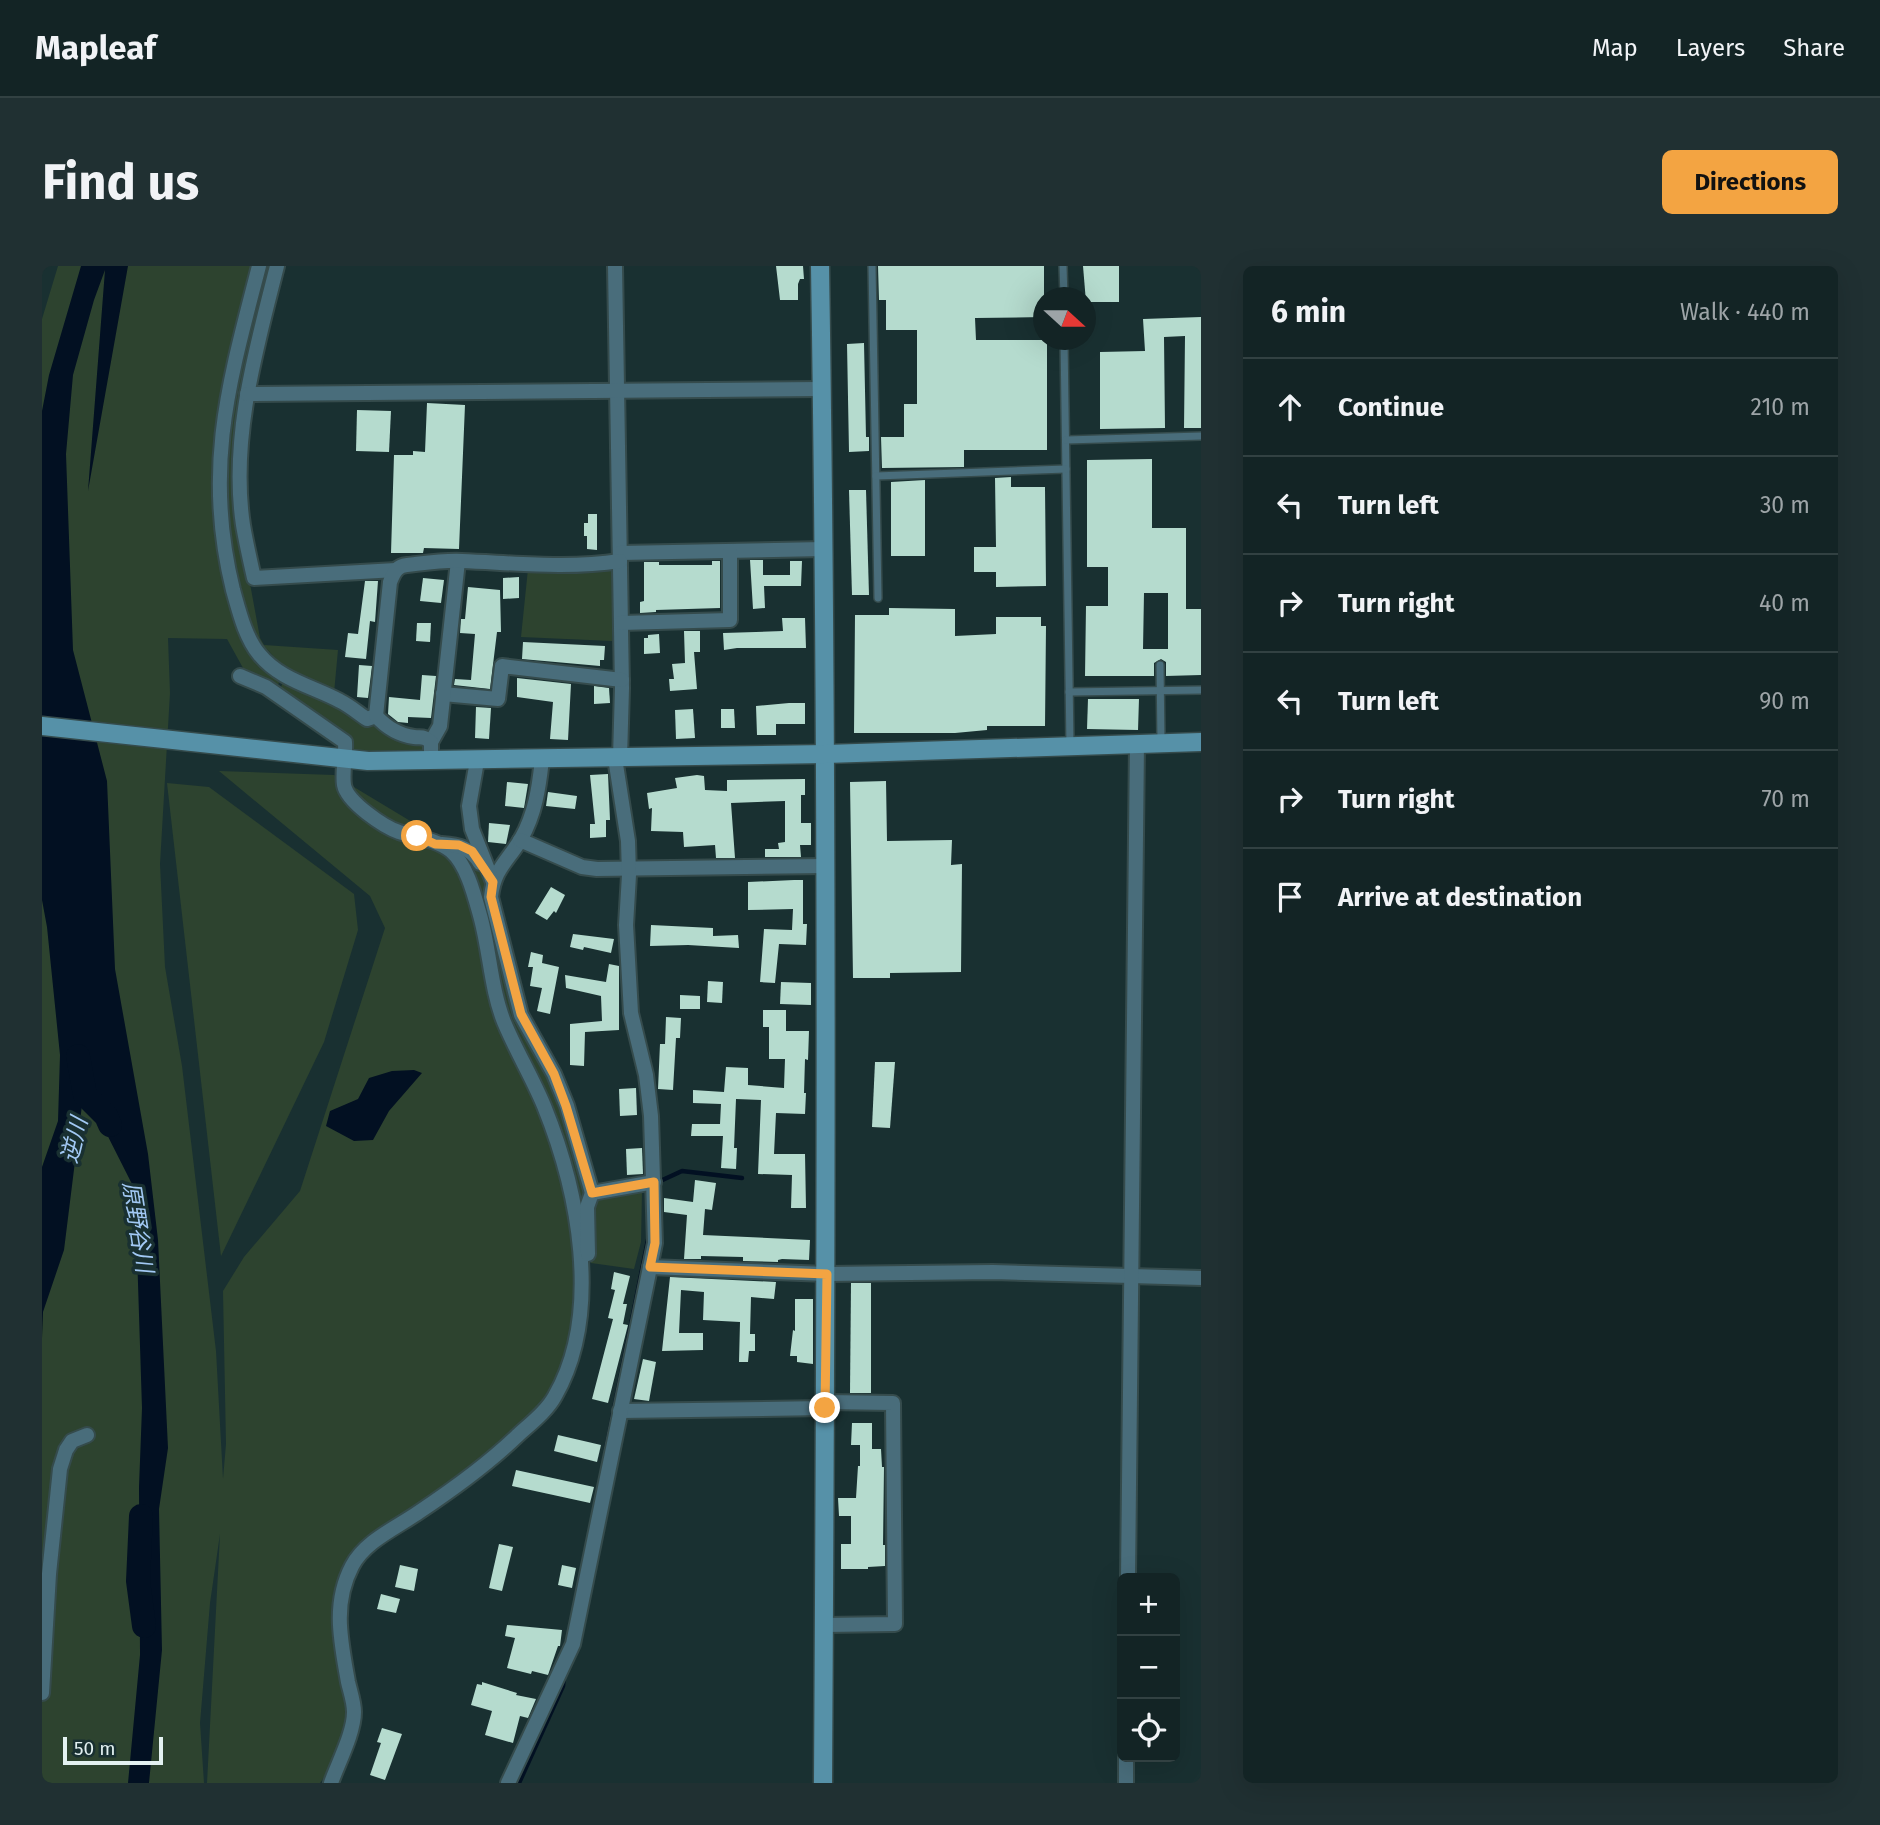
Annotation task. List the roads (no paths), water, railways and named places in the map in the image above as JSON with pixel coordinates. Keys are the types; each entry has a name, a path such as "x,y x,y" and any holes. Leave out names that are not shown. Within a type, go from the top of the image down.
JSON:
{"street":[{"path":"259,266 225,404 219,455 220,509 226,559 249,639 259,655 285,677 341,701 367,719 376,716"},
{"path":"277,266 247,394 241,446 243,524 254,578 396,570"},
{"path":"508,1783 573,1644 655,1243 650,1102 631,1013 626,925 628,841 618,758 622,680 615,266"},
{"path":"820,266 826,754 827,1274 823,1783"},
{"path":"247,394 822,389"},
{"path":"431,742 426,737 401,734 383,724 376,716 390,582 400,566 458,561 522,564 730,551 824,550"},
{"path":"621,623 730,620 730,551"},
{"path":"431,761 431,742 440,726 458,561"},
{"path":"443,694 498,699 502,666 622,680"},
{"path":"240,676 274,693 345,742 344,787 359,808 396,831 449,849 460,860 481,919 493,987 504,1022 545,1107 568,1179 582,1260 582,1296"},
{"path":"274,693 285,677"},
{"path":"42,726 346,759 431,761 826,754 1201,742"},
{"path":"1128,1573 1137,743"},
{"path":"331,1783 354,1712 338,1612 343,1588 353,1564 371,1543 420,1511 506,1447 555,1397 568,1367 582,1296 587,1259 587,1207 592,1193 554,1074 521,1014 491,897 498,869 520,840 538,797 542,759"},
{"path":"477,761 469,806 471,829 493,882"},
{"path":"520,840 582,867 826,866"},
{"path":"435,844 459,845 472,851 493,882"},
{"path":"592,1193 654,1182"},
{"path":"650,1267 827,1274 993,1272 1201,1278"},
{"path":"620,1410 893,1403 895,1624 824,1625"},
{"path":"42,1693 49,1574 60,1469 72,1441 87,1435"},
{"path":"1126,1762 1126,1783"},
{"path":"336,1768 337,1783"}],"lane":[{"path":"872,266 878,598"},
{"path":"1063,266 1064,287"},
{"path":"1064,350 1070,745"},
{"path":"1066,440 1201,436"},
{"path":"876,476 1066,469"},
{"path":"1160,665 1161,743"},
{"path":"1069,692 1201,690"}],"water":[{"name":"逆川","path":"81,266 128,266 88,491 105,270 73,375 66,454 73,650 107,781 115,969 148,1154 158,1240 168,1448 159,1509 162,1650 149,1783 128,1783 140,1655 139,1487 142,1408 135,1190 84,1089 64,1250 43,1312 42,1338 42,1167 58,1121 60,1055 42,900 42,411 49,375"},
{"path":"414,1070 422,1073 389,1111 373,1140 354,1141 326,1126 330,1111 358,1099 369,1078 392,1071"}],"waterway":[{"name":"原野谷川","path":"78,1056 85,1095 106,1116 110,1125"},
{"path":"656,1183 682,1171 742,1178"},
{"path":"606,1449 649,1235"},
{"name":"原野谷川","path":"141,1516 138,1581 144,1626"},
{"path":"519,1783 563,1686 564,1675"}]}
